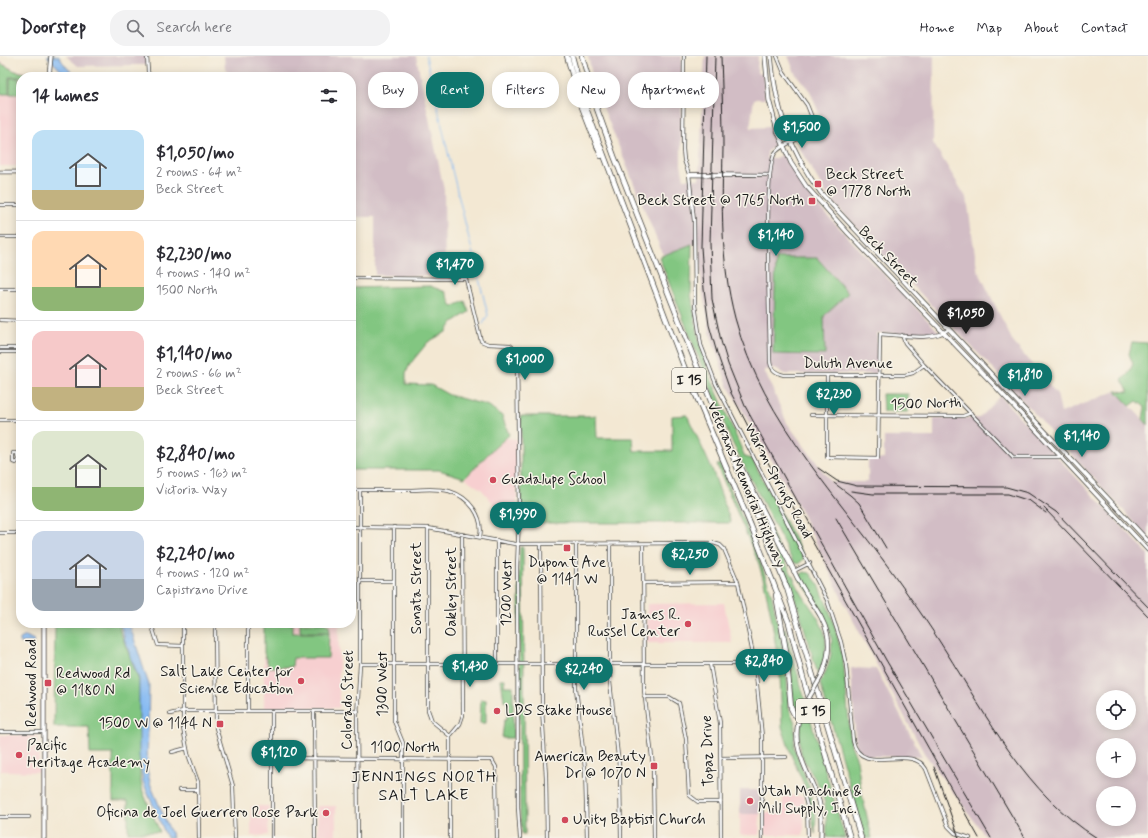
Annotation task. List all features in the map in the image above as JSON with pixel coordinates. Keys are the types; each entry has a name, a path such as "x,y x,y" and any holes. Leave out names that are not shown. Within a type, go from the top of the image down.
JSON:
{"highway":[{"path":"567,56 582,109 602,156 611,172"},
{"name":"Veterans Memorial Highway","path":"572,56 580,92 685,369 775,585 789,623 803,678 850,838"},
{"name":"Veterans Memorial Highway","path":"582,56 597,109 614,156 730,448 788,588 860,838"},
{"path":"730,448 745,474 794,571"},
{"path":"775,585 786,651 791,708 794,714 799,718"}],"main road":[{"path":"49,72 51,56"},
{"name":"Beck Street","path":"765,56 769,100 783,146 801,179 819,201 1062,457 1148,550"},
{"name":"Beck Street","path":"771,56 778,105 791,143 809,176 824,198 1148,541"},
{"path":"794,571 800,585 821,615 826,626 828,651 821,677 802,710 796,736 799,754 819,802 821,838"},
{"name":"Redwood Road","path":"44,628 44,838"}],"street":[{"path":"147,56 147,68 149,72"},
{"name":"Warm Springs Road","path":"684,56 683,149 684,160 689,174 694,220 694,304 703,350 716,384 730,413 784,518 810,563 827,600 841,642 847,673 853,741 856,750 861,756 870,759 910,759 920,762 926,769 948,826 955,833 970,838"},
{"path":"689,174 770,175 774,154 783,146 817,130 807,105 784,73 778,56"},
{"path":"0,172 16,172"},
{"name":"Duluth Avenue","path":"770,175 770,360 771,367 775,372 784,375 909,374 924,365"},
{"path":"0,205 16,205"},
{"path":"0,237 16,237"},
{"name":"1200 West","path":"356,278 466,279 481,341 488,344 510,345 515,348 517,354 519,411 519,544 517,567 518,807 520,838"},
{"path":"0,289 16,289"},
{"path":"0,320 16,321"},
{"path":"827,375 827,457 878,458 880,334 934,336 944,333 949,329"},
{"path":"902,335 904,343 924,365 1013,457 1062,457"},
{"path":"0,348 16,348"},
{"path":"0,352 16,352"},
{"name":"1500 North","path":"811,415 963,416 970,413"},
{"path":"0,420 16,419"},
{"path":"356,490 435,489 453,493 468,502 476,512 481,526 480,537"},
{"name":"Colorado Street","path":"358,838 360,490"},
{"path":"356,527 428,528 519,544 718,544 724,549 738,582 755,664 761,726 762,838"},
{"name":"1300 West","path":"394,527 394,721 402,740 403,838"},
{"name":"Sonata Street","path":"428,528 429,715 434,722 450,736"},
{"path":"0,533 16,533"},
{"name":"Oakley Street","path":"450,736 460,724 463,717 462,534"},
{"path":"497,540 497,664"},
{"path":"541,544 542,664 547,838"},
{"path":"576,544 576,664 578,708 586,779 587,838"},
{"path":"610,544 610,664 612,706 620,775 621,838"},
{"path":"643,544 644,697 654,777 654,838"},
{"path":"794,571 810,563"},
{"path":"360,581 394,581"},
{"path":"644,583 738,582"},
{"path":"153,628 158,645 183,646"},
{"path":"182,628 183,711 187,748 197,778 199,838"},
{"path":"216,628 216,711 219,742 233,786 235,838"},
{"path":"248,628 248,711"},
{"path":"360,664 755,664"},
{"name":"Topaz Drive","path":"710,664 720,718 721,838"},
{"path":"644,697 669,697 679,703 686,748 689,795 698,802 721,802"},
{"path":"170,714 183,711 358,711"},
{"path":"272,711 272,838"},
{"path":"314,711 315,838"},
{"path":"0,732 44,732"},
{"path":"450,736 450,838"},
{"path":"172,752 187,748"},
{"path":"721,758 786,757"},
{"name":"1100 North","path":"272,758 490,759 495,762 496,767 497,838"},
{"path":"179,790 198,790"},
{"path":"803,790 807,806 808,838"},
{"path":"0,817 29,817"}],"shaded area":[{"path":"66,56 146,56 146,65 78,66"},
{"path":"224,56 416,56 444,190 445,276 375,275 375,217 356,217 356,72 228,72 225,69"},
{"path":"588,56 682,56 682,72 628,72 628,108 682,108 681,165 684,179 699,179 702,108 719,108 719,72 704,72 705,56 758,56 757,73 763,74 765,99 754,99 750,128 770,127 775,145 767,152 767,158 775,158 784,154 802,185 826,214 940,334 877,333 877,374 785,374 775,369 764,370 787,423 831,482 868,482 868,459 884,459 884,437 934,437 934,419 979,418 1000,396 1148,554 1148,838 987,838 924,753 847,609 799,507 728,386 710,334 702,288 699,244 692,244 663,255 603,108 620,108 620,72 592,72","holes":["817,258 848,293 824,316"]},
{"path":"788,56 934,56 933,143 967,199 977,268 1013,342 1057,394 1061,413 1116,391 1148,425 1148,537 996,372 843,213 826,193 798,146 827,133 810,91 795,73"},
{"path":"0,61 15,70 26,72 16,72 16,166 0,166"},
{"name":"Guadalupe School","path":"506,438 517,439 517,523 510,523 482,490 465,478"},
{"name":"James R. Russel Center","path":"724,603 732,643 647,643 647,604"},
{"name":"Salt Lake Center for Science Education","path":"264,628 339,628 339,708 264,708"},
{"path":"851,668 876,669 922,757 866,756 856,748"},
{"name":"Pacific Heritage Academy","path":"0,735 38,736 39,772 0,771"},
{"path":"740,790 760,790 760,814 740,814"},
{"path":"783,796 804,796 803,835 764,834 764,813 783,813"},
{"path":"251,806 269,806 268,835 251,836"},
{"path":"317,806 336,806 336,836 318,835"},
{"path":"740,814 760,814 759,835 740,835"}],"green space":[{"path":"0,63 20,72 16,72 16,77 9,77 9,94 0,94"},
{"path":"10,78 16,78 16,94 10,94"},
{"path":"692,244 691,294 699,340 710,376 745,457 752,459 801,551 804,559 798,564 793,562 730,438 659,257"},
{"path":"776,258 817,258 848,293 824,316 825,355 773,354"},
{"path":"430,286 446,292 452,307 465,301 469,312 453,322 446,332 428,342 410,364 406,373 406,384 431,385 449,395 489,406 502,416 509,435 465,478 439,470 356,470 356,288"},
{"path":"1132,342 1148,343 1148,425 1143,419 1145,407 1137,401 1130,406 1116,391 1129,392 1122,380 1128,374 1133,364 1129,354"},
{"path":"882,394 908,394 908,412 883,412"},
{"path":"687,415 712,469 731,523 521,523 521,416 596,416 597,438 633,438 634,451 672,451 672,416"},
{"path":"720,464 758,555 771,592 786,664 789,708 795,723 794,747 810,789 816,816 815,834 808,793 792,757 782,727 780,674 771,615 764,582 759,564 717,465"},
{"path":"760,507 796,583 822,625 826,646 824,659 818,675 799,610 758,508"},
{"path":"520,547 523,547 525,834 522,834 520,813"},
{"path":"804,572 810,573 819,585 832,617 843,658 851,745 857,760 862,795 872,838 865,838 820,683 831,653 832,641 829,628 818,605 800,580 800,575"},
{"path":"55,628 120,628 139,681 140,778 143,792 160,832 128,832 128,801 113,801 113,754 90,754 89,727 54,727"},
{"path":"264,628 292,628 292,633 329,633 328,658 293,658 292,667 269,667 264,653"},
{"path":"300,628 329,628 330,632 300,632"},
{"path":"783,628 785,628 805,700 799,708 794,706 789,658"},
{"path":"501,679 505,679 504,686 513,686 513,738 502,738 504,721 507,719 508,702 504,701"},
{"path":"481,699 486,700 486,723 480,723"},
{"path":"807,707 845,838 827,837 824,800 800,750 800,728"}],"water":[{"path":"47,56 59,56 65,66 72,72 62,72"},
{"path":"121,628 131,628 149,685 147,769 151,786 173,838 167,838 143,782 139,755 139,679"},
{"path":"26,636 34,640 33,644 30,642 20,643 20,639"}],"waterway":[{"path":"426,56 452,170 488,315 483,324"}],"railway":[{"path":"706,56 701,247 704,289 709,325 717,353 731,393 752,434 979,838"},
{"path":"715,56 710,243 712,299 721,341 728,364 745,406 759,432 886,660 991,838"},
{"path":"721,56 723,135 722,212 724,254 730,296 735,318 748,357 765,393 785,427 808,461 881,557 925,619 1010,753 1049,800 1072,820 1097,838"},
{"path":"818,468 837,481 857,486 1006,487 1028,493 1056,512 1148,607"},
{"path":"834,483 859,503 886,548"},
{"path":"851,491 873,494 1008,494 1030,501 1046,513"},
{"path":"1044,508 1148,616"},
{"path":"836,518 1025,838"},
{"path":"934,767 959,838"}],"place":[{"name":"Beck Street @ 1778 North","path":"818,184"},
{"name":"Beck Street @ 1765 North","path":"812,201"},
{"name":"Guadalupe School","path":"493,480"},
{"name":"Dupont Ave @ 1141 W","path":"567,548"},
{"name":"James R. Russel Center","path":"688,624"},
{"name":"Salt Lake Center for Science Education","path":"301,681"},
{"name":"Redwood Rd @ 1180 N","path":"48,683"},
{"name":"LDS Stake House","path":"497,711"},
{"name":"1500 W @ 1144 N","path":"220,724"},
{"name":"Pacific Heritage Academy","path":"19,755"},
{"name":"American Beauty Dr @ 1070 N","path":"654,766"},
{"name":"Utah Machine & Mill Supply, Inc.","path":"750,801"},
{"name":"Oficina de Joel Guerrero Rose Park","path":"326,813"},
{"name":"Unity Baptist Church","path":"565,820"}],"district":[{"name":"JENNINGS NORTH SALT LAKE","path":"424,786"}]}
